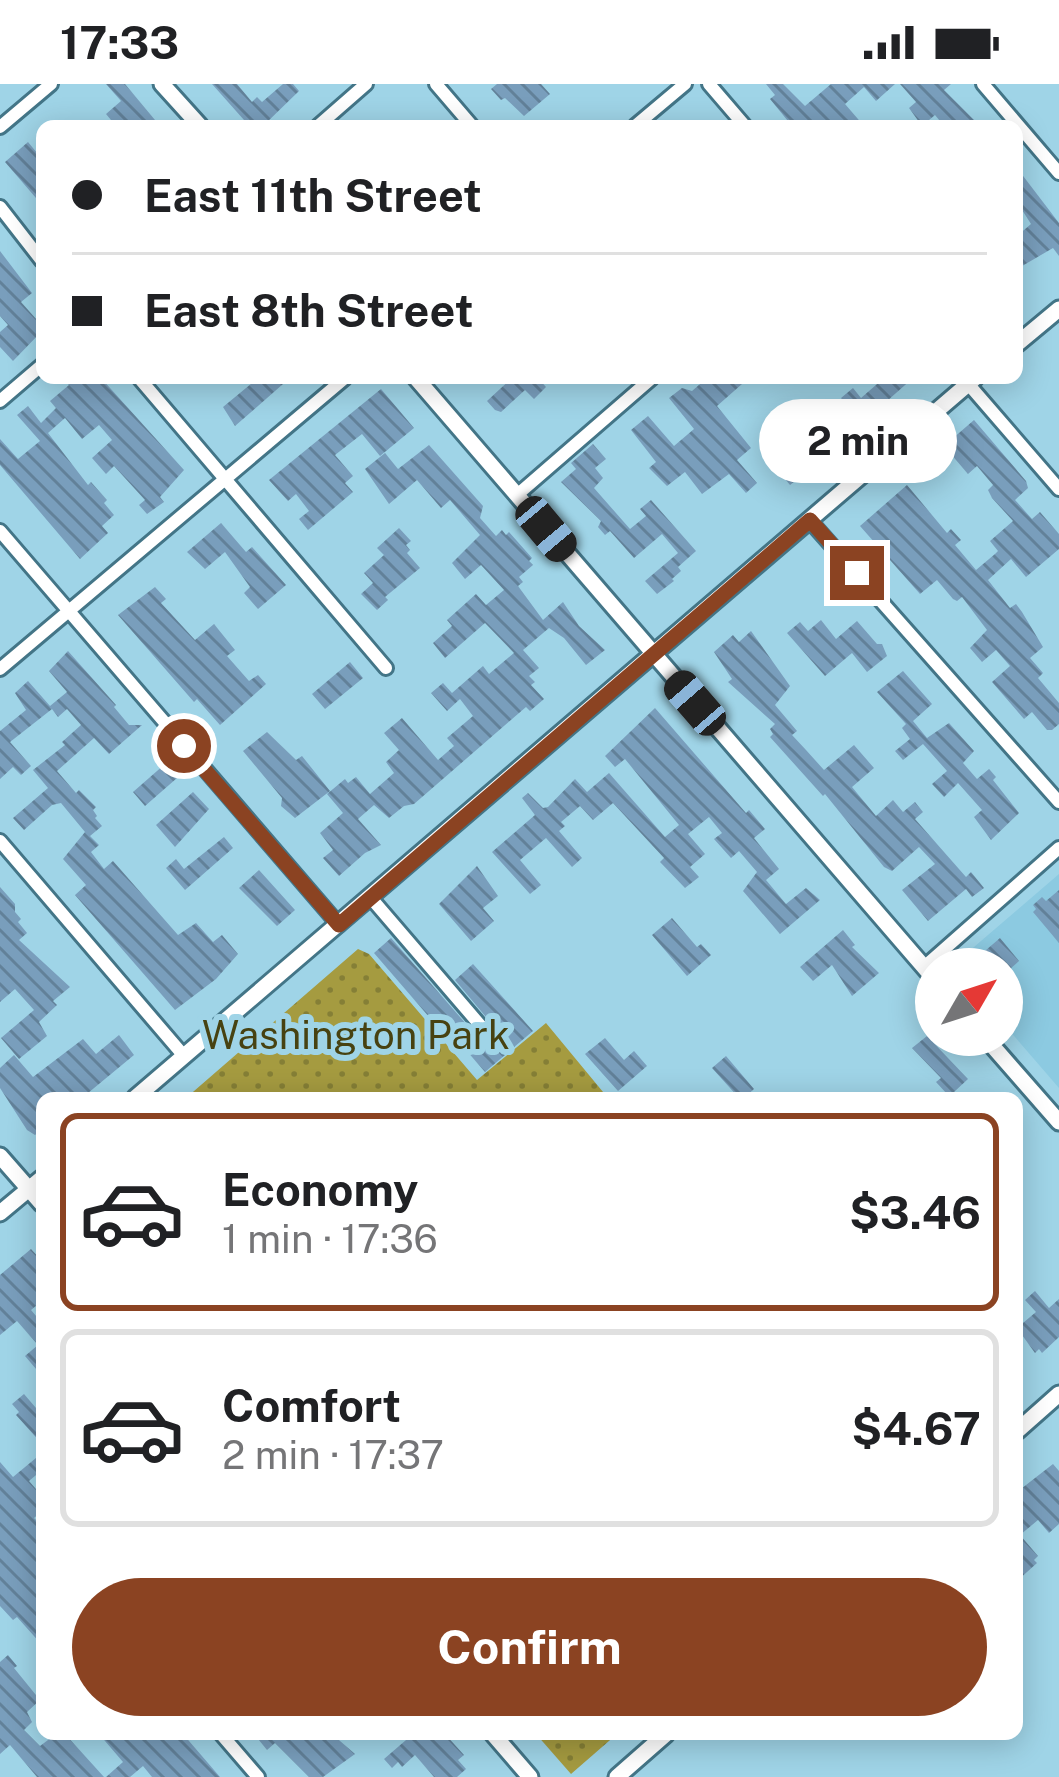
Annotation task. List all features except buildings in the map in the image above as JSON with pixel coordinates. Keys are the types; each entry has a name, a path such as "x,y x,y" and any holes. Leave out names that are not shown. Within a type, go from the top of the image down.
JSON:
{"street":[{"path":"0,127 51,84"},
{"path":"162,84 195,120"},
{"path":"325,120 366,84"},
{"path":"436,84 467,120"},
{"path":"642,120 685,84"},
{"path":"709,84 740,120"},
{"path":"987,85 1016,120"},
{"path":"1023,129 1059,173"},
{"path":"0,207 36,253"},
{"path":"1023,339 1059,309"},
{"path":"0,401 36,370"},
{"path":"144,384 386,668"},
{"path":"0,669 338,384"},
{"path":"421,384 915,957"},
{"path":"517,495 645,384"},
{"path":"142,1092 964,384"},
{"path":"972,384 1059,489"},
{"path":"810,520 1059,802"},
{"path":"0,531 339,925"},
{"path":"0,841 184,1056"},
{"path":"957,948 1059,848"},
{"path":"371,898 486,1032"},
{"path":"1001,1056 1059,1123"},
{"path":"0,1156 35,1183 0,1214"},
{"path":"1023,1426 1059,1394"},
{"path":"226,1740 258,1777"},
{"path":"498,1740 530,1777"},
{"path":"616,1777 659,1740"}],"shaded area":[{"path":"1059,874 1059,1088 1023,1046 1023,948 973,948"}],"green space":[{"name":"Washington Park","path":"358,949 369,954 477,1080 546,1023 603,1092 193,1092"},
{"path":"541,1740 610,1740 571,1774"}],"route":[{"path":"184,746 339,925 810,520 857,573"}]}
